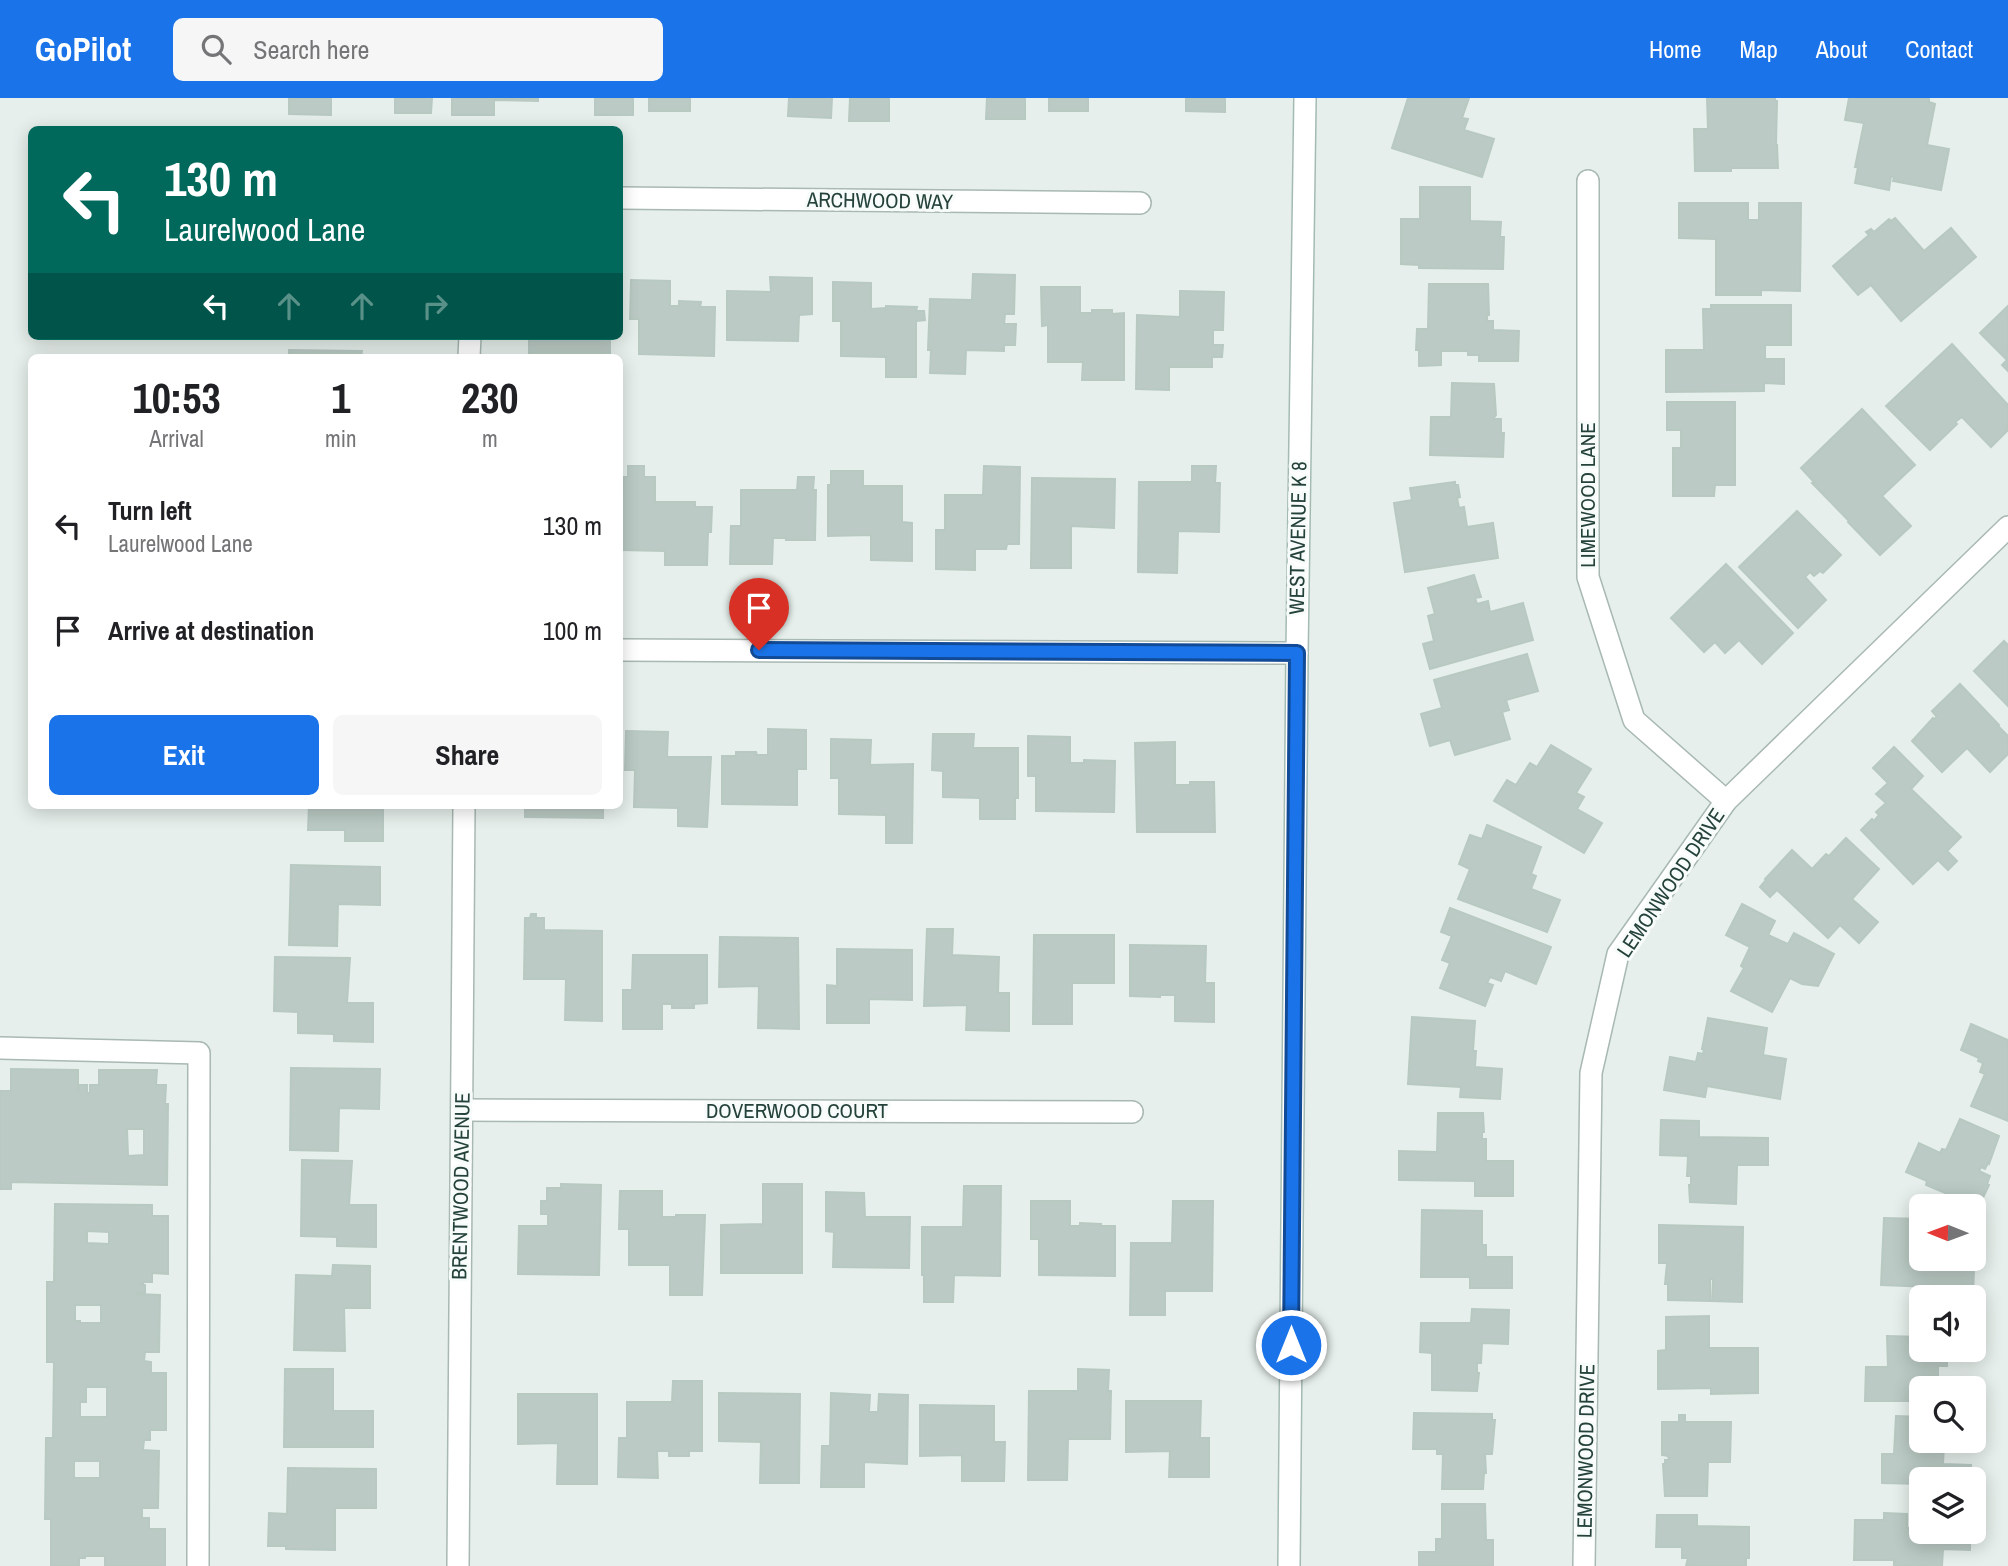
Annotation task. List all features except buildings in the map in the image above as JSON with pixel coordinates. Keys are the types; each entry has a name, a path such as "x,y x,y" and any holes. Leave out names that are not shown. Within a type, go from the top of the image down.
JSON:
{"street":[{"name":"WEST AVENUE K 8","path":"1289,1566 1305,98"},
{"name":"LIMEWOOD LANE","path":"1588,181 1588,577 1634,720 1726,801"},
{"name":"ARCHWOOD WAY","path":"623,198 1140,203"},
{"name":"LEMONWOOD DRIVE","path":"1584,1566 1591,1073 1618,954 1726,801 2008,527"},
{"path":"623,650 1297,653"},
{"name":"BRENTWOOD AVENUE","path":"458,1566 464,809"},
{"path":"0,1048 200,1053 198,1566"},
{"name":"DOVERWOOD COURT","path":"462,1110 1132,1112"}],"route":[{"path":"759,650 1297,653 1291,1345"}]}
